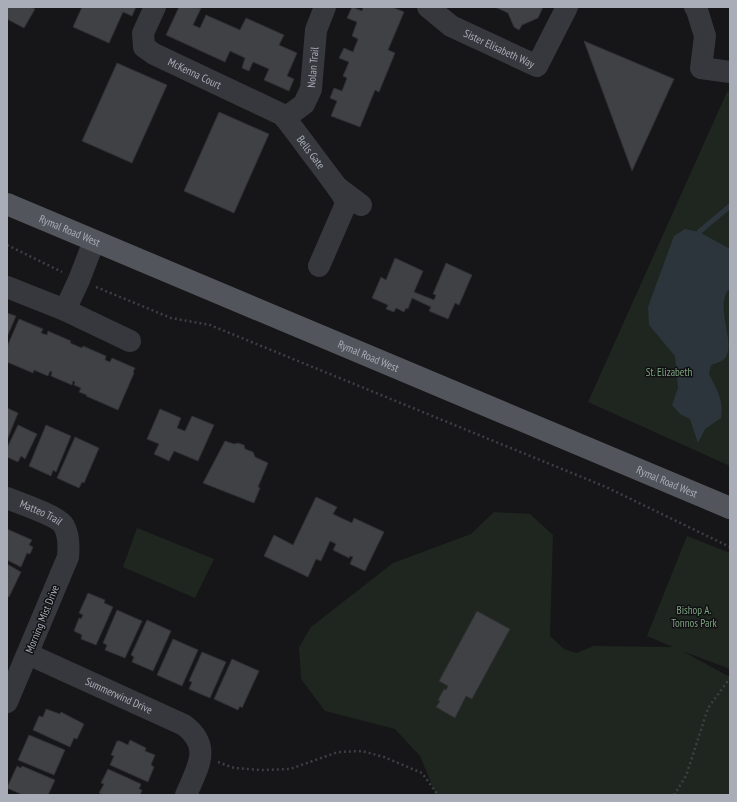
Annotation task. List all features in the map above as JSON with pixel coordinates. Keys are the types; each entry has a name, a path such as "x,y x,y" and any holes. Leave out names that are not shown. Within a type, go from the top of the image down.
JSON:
{"main road":[{"name":"Rymal Road West","path":"7,204 730,508"}],"street":[{"name":"McKenna Court","path":"155,7 143,33 144,47 154,54 282,115 285,118"},
{"name":"Nolan Trail","path":"285,118 304,104 311,89 316,30 325,7"},
{"name":"Sister Elisabeth Way","path":"428,7 451,26 537,66 567,7"},
{"path":"695,7 705,36 701,68 730,72"},
{"name":"Bells Gate","path":"285,118 345,199 345,206 319,266"},
{"name":"Bells Gate","path":"337,187 361,205"},
{"path":"65,310 79,280 94,241"},
{"path":"7,287 65,310 130,341"},
{"name":"Matteo Trail","path":"7,498 55,518 63,524 67,534"},
{"name":"Morning Mist Drive","path":"7,702 68,557 67,534"},
{"name":"Summerwind Drive","path":"28,654 184,725 197,738 200,752"},
{"path":"186,795 200,752"}],"path":[{"path":"7,245 79,280 171,318 210,325 606,487 730,547"},
{"path":"674,795 686,776 708,708 730,678"},
{"path":"200,752 234,768 262,770 290,769 338,752 362,751 384,757 422,773 438,795"}],"green space":[{"name":"St. Elizabeth","path":"727,92 730,92 730,466 588,402"},
{"name":"Bishop A. Tonnos Park","path":"494,512 530,514 553,535 550,636 564,649 576,653 594,646 673,647 647,636 687,536 730,553 730,669 682,651 730,677 730,795 436,795 420,756 395,729 325,711 301,679 299,647 311,627 393,563 471,534"},
{"path":"137,528 214,559 195,598 123,567"}],"shaded area":[{"path":"685,229 699,232 730,249 730,288 725,296 724,304 728,351 724,359 711,365 709,374 721,400 722,412 721,418 705,429 698,443 690,419 680,414 672,405 678,388 675,356 649,325 648,307 674,236"}],"building":[{"path":"7,7 33,7 35,9 24,28 7,19"},
{"path":"82,7 136,7 132,16 123,12 109,43 73,27"},
{"path":"179,7 201,8 193,25 200,28 206,15 240,30 246,18 284,35 279,45 297,53 287,76 294,79 289,91 264,80 269,69 253,62 249,71 242,68 245,58 230,51 225,62 166,35"},
{"path":"352,7 362,11 363,7 392,7 404,12 388,50 395,53 379,92 375,90 360,127 331,116 337,101 330,98 334,88 342,91 347,78 343,76 349,62 339,58 344,48 353,52 358,39 352,36 357,22 347,18"},
{"path":"495,7 543,7 538,18 522,25 519,30 514,27 508,13"},
{"path":"584,41 674,79 632,171"},
{"path":"117,63 167,85 132,163 82,141"},
{"path":"219,112 269,134 234,213 184,191"},
{"path":"395,258 423,271 414,292 434,300 436,295 433,294 446,263 472,275 459,305 455,303 448,319 429,311 431,307 412,298 408,309 406,308 404,312 396,308 394,312 386,309 388,305 372,298 381,277 386,280"},
{"path":"7,313 16,316 7,337"},
{"path":"19,319 43,329 41,333 47,335 48,331 71,341 70,343 82,348 83,346 106,356 105,360 110,362 112,358 135,368 118,410 79,392 81,388 74,385 75,382 73,381 72,385 51,376 52,372 50,371 48,376 34,370 33,373 7,362 7,347"},
{"path":"7,408 18,413 7,440"},
{"path":"160,409 181,418 177,428 185,431 192,416 214,425 198,461 174,451 169,461 154,454 159,444 147,439"},
{"path":"18,425 37,434 25,459 21,456 18,462 7,457 7,448"},
{"path":"46,425 71,436 56,472 53,470 51,476 29,466"},
{"path":"75,437 99,448 84,483 82,482 79,488 57,478"},
{"path":"225,441 244,445 245,449 253,452 255,457 268,463 258,487 260,488 254,503 203,483"},
{"path":"316,497 337,507 333,514 352,523 354,518 384,532 365,571 350,564 353,557 350,556 349,558 333,550 336,544 330,541 321,561 316,559 308,577 264,556 274,535 293,545"},
{"path":"7,529 32,540 29,545 33,547 30,554 27,553 21,567 7,560"},
{"path":"7,564 21,572 9,597 7,596"},
{"path":"88,593 105,600 104,603 113,607 96,645 81,639 82,635 74,631 79,618 81,619 83,615 79,613"},
{"path":"117,610 142,621 125,658 105,650 107,645 103,643"},
{"path":"477,611 510,629 472,699 466,696 455,718 436,707 440,701 438,700 444,689 446,690 448,686 439,681"},
{"path":"147,620 171,631 153,671 132,662 134,657 131,655"},
{"path":"173,639 198,650 182,686 157,675"},
{"path":"202,652 226,662 210,698 189,689 192,682 189,681"},
{"path":"232,659 259,671 242,708 240,706 238,710 214,699"},
{"path":"46,709 60,714 61,712 84,724 77,739 74,738 70,747 33,730 39,716 43,717"},
{"path":"29,735 65,750 54,775 18,760"},
{"path":"130,740 146,748 145,751 155,755 151,765 154,767 148,782 110,765 114,756 111,755 117,741 128,745"},
{"path":"17,766 21,768 22,766 55,780 48,795 23,795 7,788"},
{"path":"108,769 141,784 139,789 142,790 140,795 104,795 99,793 104,784 101,783"}],"waterway":[{"path":"699,232 730,206"}]}
